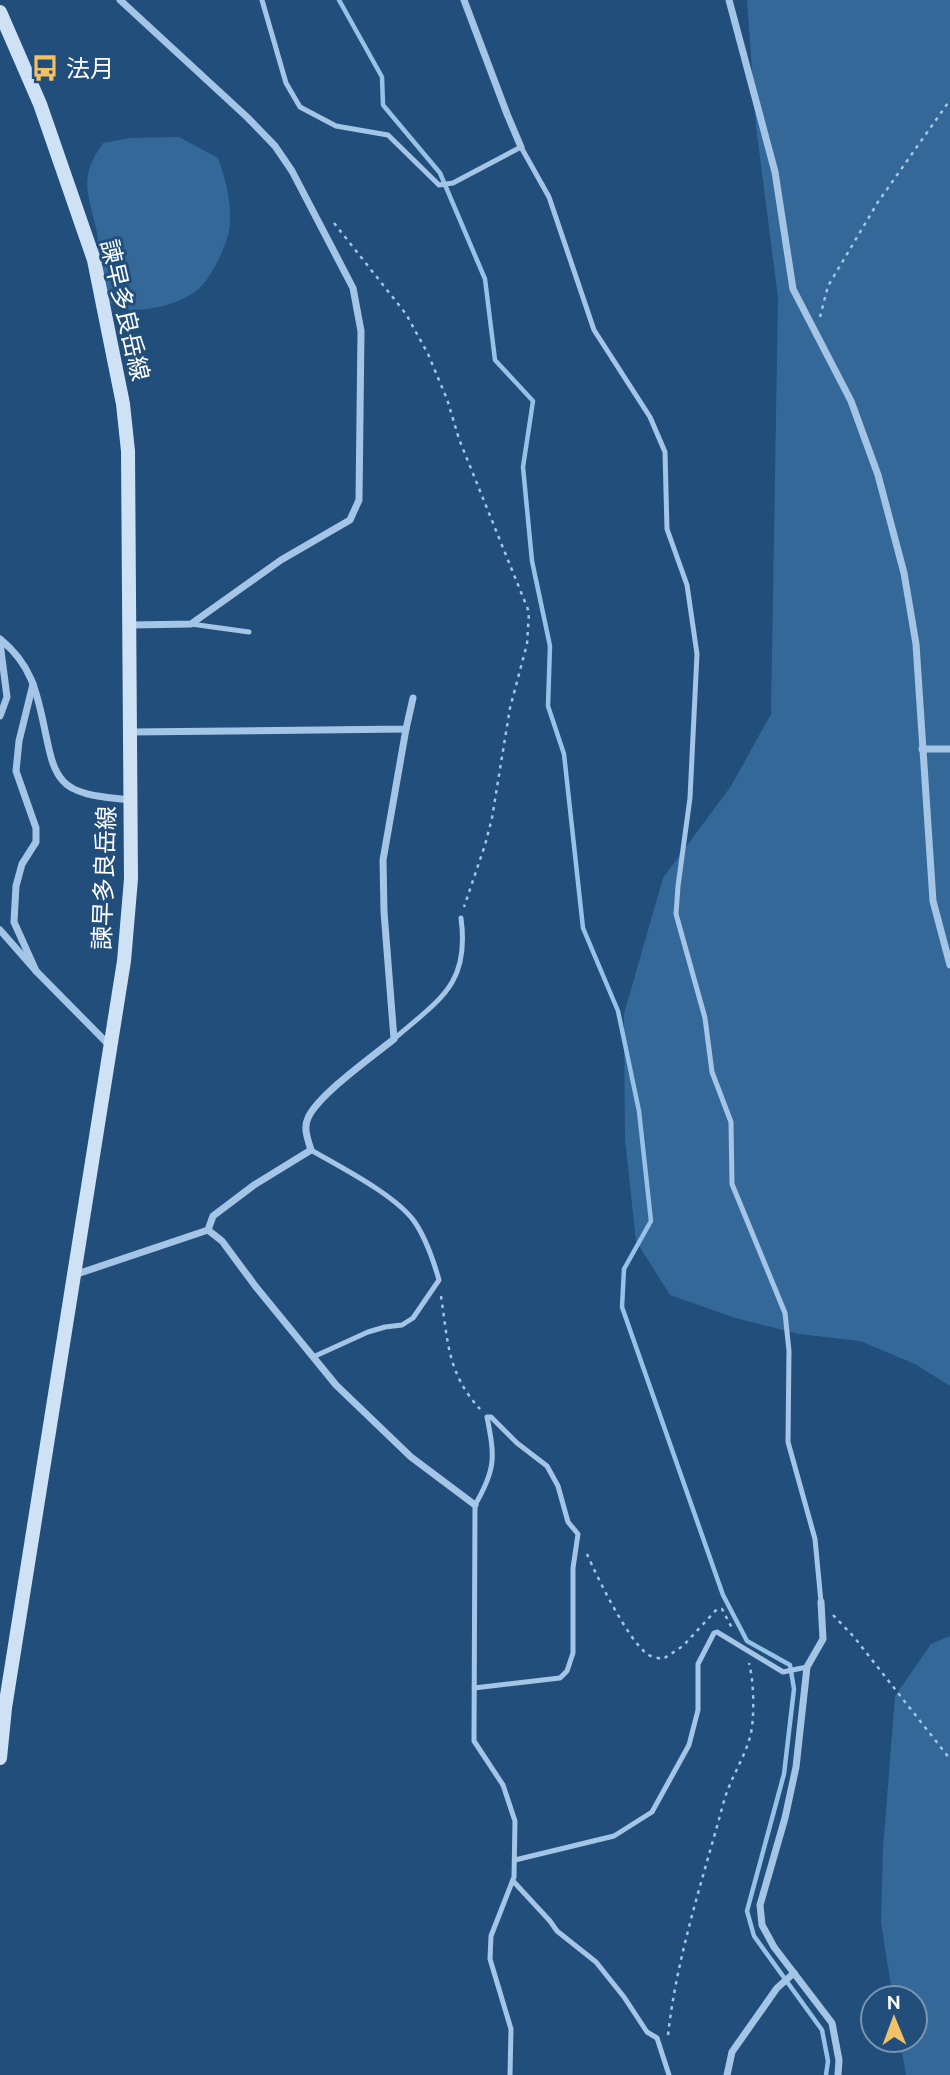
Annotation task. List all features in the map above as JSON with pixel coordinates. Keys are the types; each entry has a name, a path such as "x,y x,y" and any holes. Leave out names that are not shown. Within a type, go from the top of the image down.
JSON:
{"main road":[{"name":"諫早多良岳線","path":"0,12 40,104 94,260 123,404 128,451 131,879 124,961 5,1708 0,1758"}],"street":[{"path":"120,0 275,146 292,171 353,288 361,331 359,500 350,520 281,560 191,624 130,625"},
{"path":"464,0 506,114 522,147"},
{"path":"729,0 775,172 793,289 856,414 878,475 904,573 916,644 933,901 950,965"},
{"path":"0,641 16,652 33,684 51,759 63,782 84,792 130,800"},
{"path":"0,641 6,697 0,716"},
{"path":"33,684 19,741 16,771 36,828 36,842 22,864 14,922 36,971"},
{"path":"208,1230 213,1216 254,1185 311,1150 306,1131 308,1118 315,1108 322,1099 394,1039 384,912 383,860 413,698"},
{"path":"130,732 406,729"},
{"path":"922,749 950,749"},
{"path":"0,930 110,1046"},
{"path":"74,1276 208,1230"},
{"path":"208,1230 222,1241 336,1385 411,1457 475,1505"},
{"path":"821,1602 823,1639 804,1668 796,1768 761,1905 762,1925 774,1947 832,2022 839,2060 838,2075"},
{"path":"727,2075 732,2052 778,1987 794,1973"}],"lane":[{"path":"262,0 286,83 300,107 336,126 388,135 439,185 453,183 522,147 549,197 594,330 650,417 665,452 667,529 687,585 697,654 690,798 676,914 705,1018 712,1072 731,1122 732,1184 785,1313 789,1351 788,1442 815,1539 821,1602"},
{"path":"191,624 249,632"},
{"path":"394,1039 440,999 456,978 463,948 461,918"},
{"path":"311,1150 368,1184 413,1219 430,1250 439,1280 413,1318 402,1325 368,1332 313,1357"},
{"path":"474,1688 560,1678 567,1671 573,1653 573,1568 578,1534 568,1522 558,1486 547,1466 517,1443 491,1417 486,1417 494,1465 475,1505 474,1688 474,1741 503,1785 515,1821 513,1881 491,1936 490,1959 511,2029 510,2075"},
{"path":"515,1860 614,1836 652,1812 689,1745 698,1710 698,1664 714,1633 717,1632 783,1672 804,1668"},
{"path":"513,1881 556,1931 596,1962 647,2032 657,2038 669,2075"}],"path":[{"path":"815,333 828,286 878,202 950,100"},
{"path":"333,222 406,314 428,354 447,399 459,439 529,612 527,644 510,708 492,818 461,918"},
{"path":"439,1280 452,1366 468,1396 486,1417"},
{"path":"578,1534 605,1591 628,1631 648,1655 663,1659 683,1646 716,1609 722,1609 742,1648 753,1680 751,1735 724,1801 690,1918 673,1994 664,2055"},
{"path":"821,1602 854,1637 950,1759"}],"shaded area":[{"path":"747,0 950,0 950,1386 915,1364 860,1341 799,1334 735,1318 670,1295 636,1241 625,1139 624,1014 663,878 731,786 771,714 778,298 756,126"},
{"path":"179,137 218,158 229,203 227,238 212,272 191,295 153,308 121,308 107,300 99,286 98,241 87,187 90,167 103,143 131,138"},
{"path":"950,1636 950,2075 906,2075 902,2054 929,2054 929,1984 891,1984 881,1923 883,1849 895,1696 931,1644"}],"waterway":[{"path":"339,0 382,77 383,105 440,173 485,279 495,360 533,401 523,467 532,561 550,646 548,706 564,754 583,928 618,1011 639,1111 651,1221 624,1269 622,1307 723,1595 747,1641 790,1665 794,1689 784,1774 747,1911 754,1936 822,2030 828,2061 826,2075"}],"place":[{"name":"法月","path":"45,68"}]}
